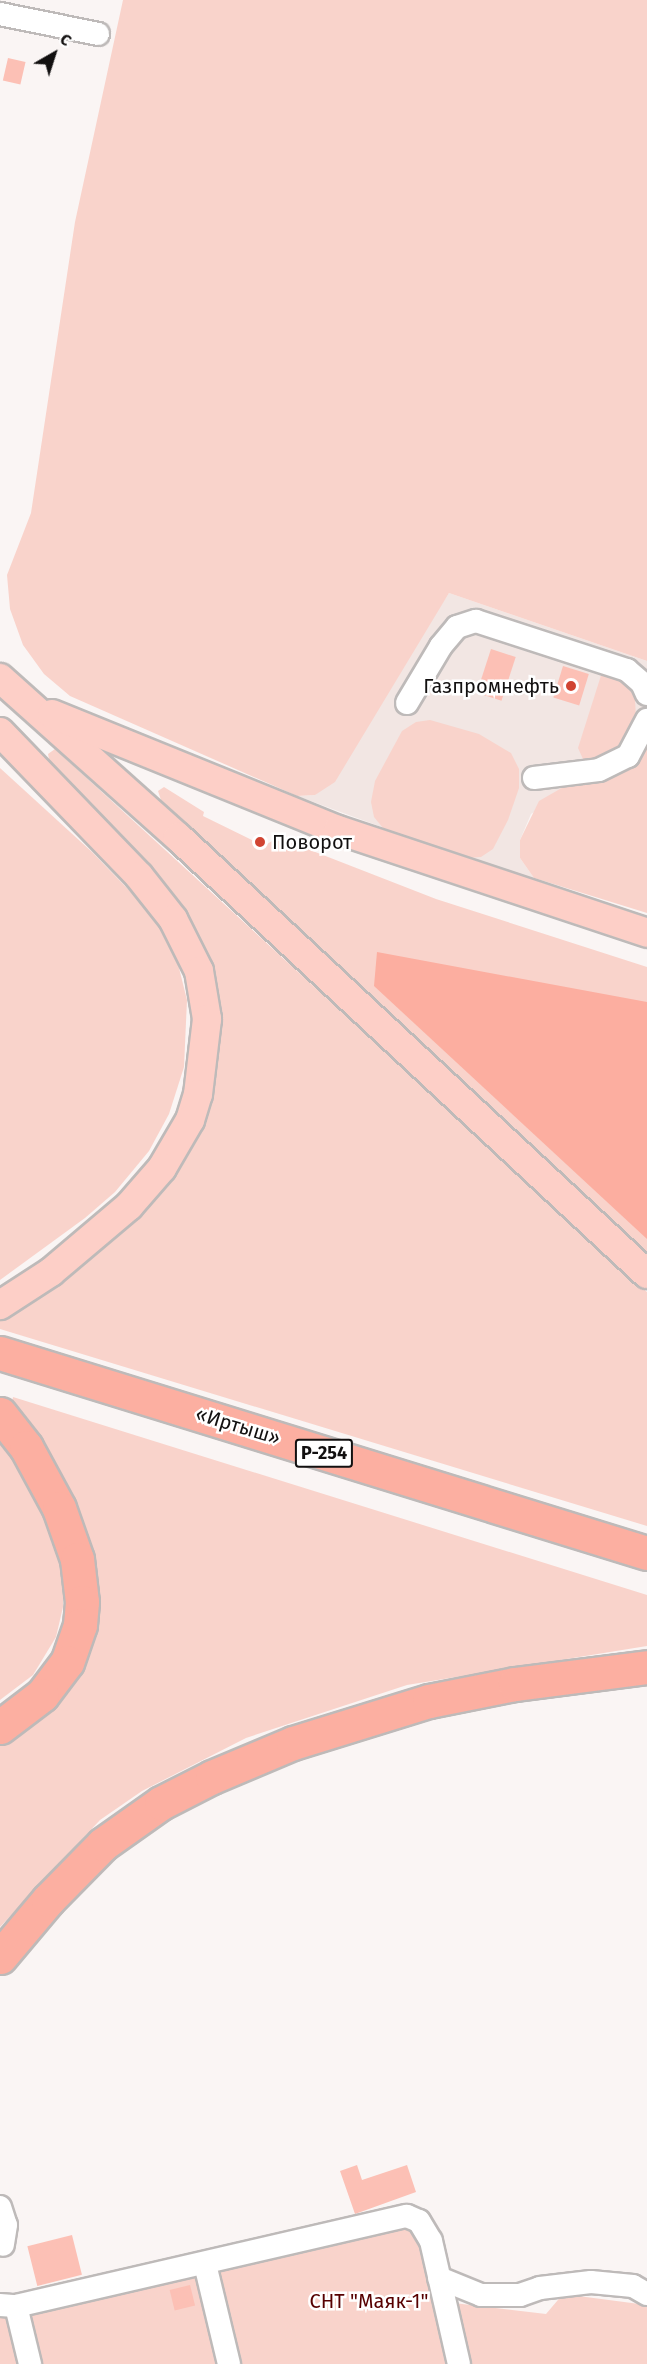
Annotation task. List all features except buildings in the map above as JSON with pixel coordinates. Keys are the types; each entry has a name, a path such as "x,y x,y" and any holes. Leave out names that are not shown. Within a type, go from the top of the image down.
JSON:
{"highway":[{"name":"«Иртыш»","path":"0,1353 647,1553"},
{"name":"«Иртыш»","path":"0,1377 647,1576"},
{"path":"0,1414 26,1447 59,1508 77,1559 82,1602 80,1625 67,1662 42,1695 0,1727"},
{"path":"0,1957 48,1900 103,1844 161,1803 212,1777 304,1739 429,1701 515,1684 647,1667"}],"main road":[{"path":"0,678 178,837 647,1274"},
{"path":"0,694 338,830 647,933"},
{"path":"0,732 139,876 173,919 199,971 207,1019 198,1094 190,1120 162,1168 129,1206 51,1272 0,1305"}],"street":[{"path":"0,14 98,34"},
{"path":"407,704 441,646 457,627 476,621 627,670 642,683 647,694"},
{"path":"534,778 599,770 628,756 647,720"},
{"path":"0,2207 6,2225 3,2245"},
{"path":"30,2364 8,2305 205,2264 407,2216 426,2229 459,2364"},
{"path":"205,2264 230,2364"},
{"path":"439,2278 481,2295 520,2295 540,2288 591,2282 633,2286 647,2294"}],"shaded area":[{"path":"449,593 647,661 647,739 531,814 520,840 520,858 534,878 466,858 297,796 315,795"},
{"path":"377,952 647,1002 647,1239 374,986"}],"green space":[{"path":"123,0 647,0 647,661 449,593 335,782 315,795 297,796 70,696 44,674 23,645 10,609 7,575 31,513 75,222"},
{"path":"604,666 625,679 635,699 636,719 621,748 592,762 583,759 578,748"},
{"path":"430,720 479,734 511,753 519,769 519,788 508,820 493,849 481,857 466,858 383,828 374,817 371,802 375,781 402,731 416,722"},
{"path":"647,739 647,913 534,878 520,858 520,840 539,801"},
{"path":"55,749 647,1292 647,1526 0,1329 0,1312 162,1187 211,976 202,944 177,906 50,764 48,754"},
{"path":"0,768 92,852 156,918 178,964 187,1000 184,1067 169,1114 149,1151 115,1192 85,1218 0,1280"},
{"path":"164,787 204,812 203,816 264,846 272,841 287,841 436,899 647,967 647,1255 176,815 161,800 158,791"},
{"path":"13,1397 647,1595 647,1646 407,1685 246,1738 142,1791 100,1820 0,1927 0,1738 93,1635 48,1455 12,1402"},
{"path":"0,1435 47,1522 63,1573 63,1607 56,1637 33,1675 0,1700"},
{"name":"СНТ \"Маяк-1\"","path":"414,2227 438,2307 454,2303 546,2314 563,2294 647,2305 647,2364 0,2364 0,2317"}],"place":[{"name":"Газпромнефть","path":"571,686"},
{"name":"Поворот","path":"260,842"}]}
